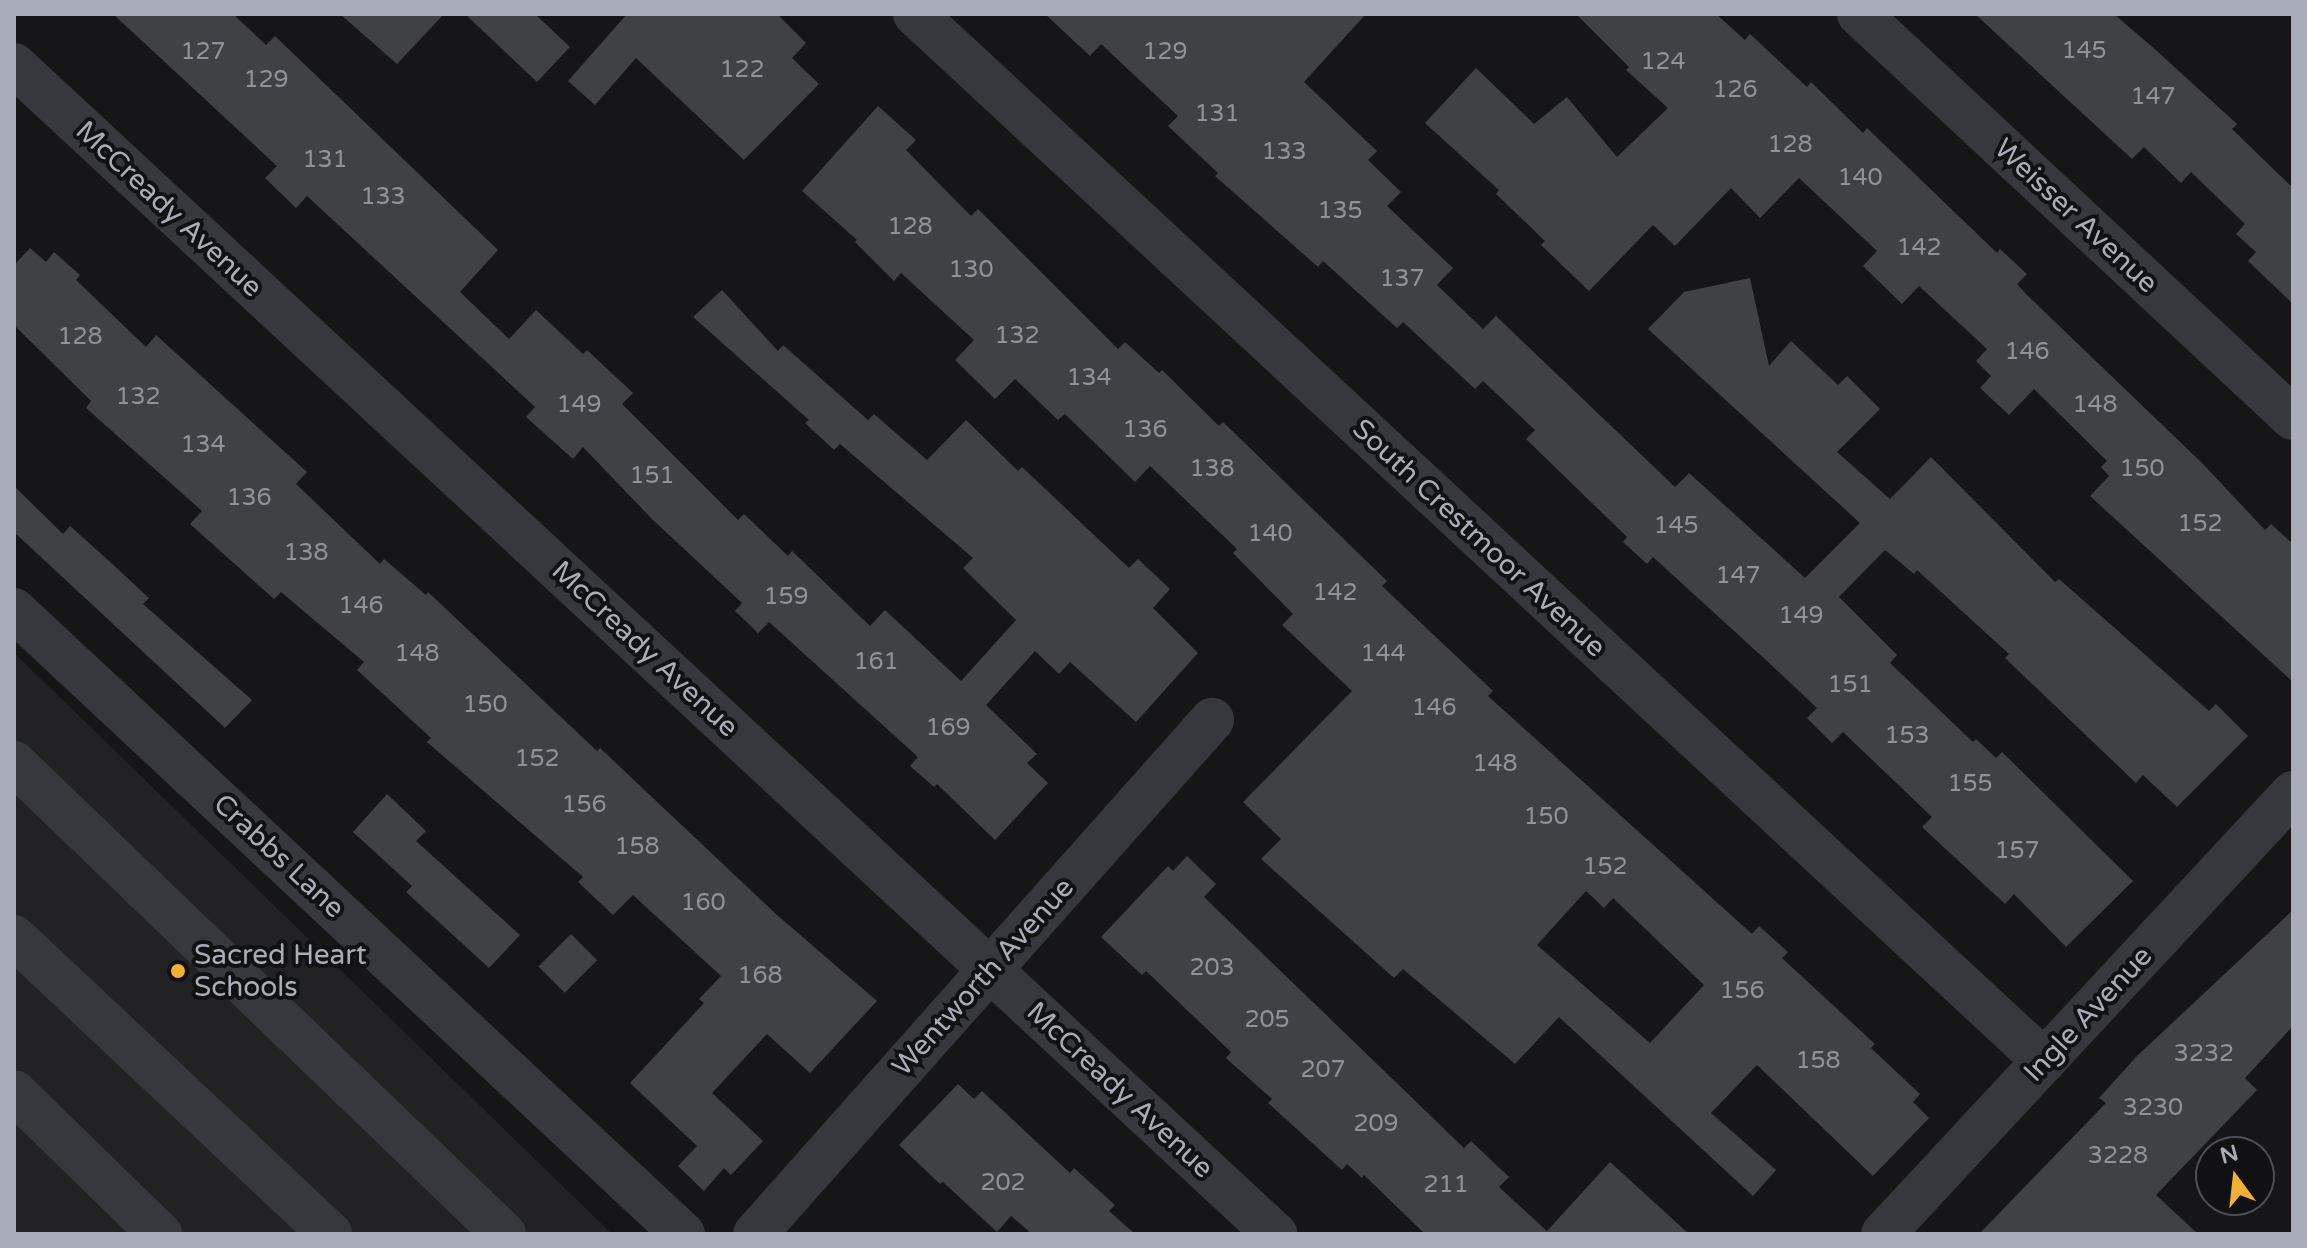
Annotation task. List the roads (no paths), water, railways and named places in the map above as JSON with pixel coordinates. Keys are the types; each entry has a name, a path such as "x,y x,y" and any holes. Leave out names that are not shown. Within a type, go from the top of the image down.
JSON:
{"street":[{"name":"South Crestmoor Avenue","path":"915,14 2044,1061"},
{"name":"Weisser Avenue","path":"1859,14 2293,418"},
{"name":"McCready Avenue","path":"14,65 1275,1234"},
{"name":"Crabbs Lane","path":"14,610 683,1234"},
{"name":"Wentworth Avenue","path":"755,1234 1212,720"},
{"path":"14,763 504,1234"},
{"name":"Ingle Avenue","path":"1883,1234 2293,793"},
{"path":"14,937 330,1234"},
{"path":"14,1092 160,1234"}],"place":[{"name":"Sacred Heart Schools","path":"178,971"}]}
